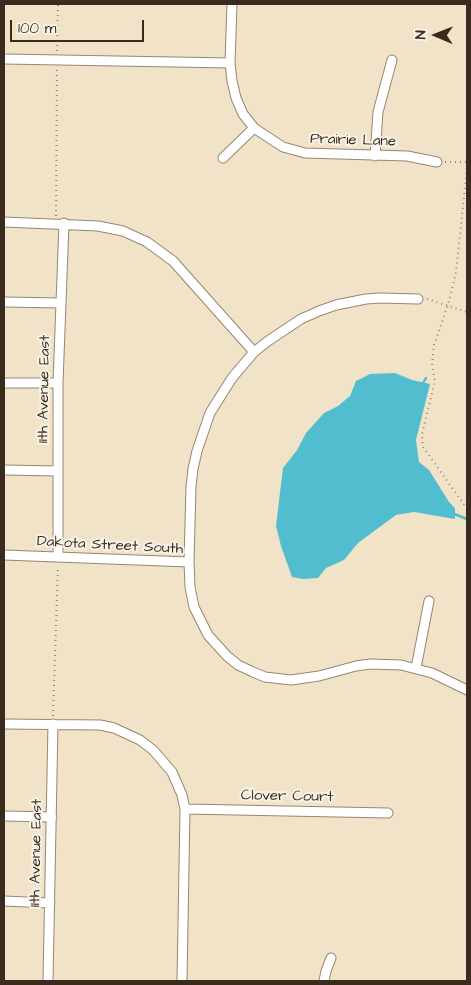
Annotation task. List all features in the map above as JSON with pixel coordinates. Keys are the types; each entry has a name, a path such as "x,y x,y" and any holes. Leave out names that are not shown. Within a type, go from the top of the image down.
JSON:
{"street":[{"name":"Prairie Lane","path":"232,4 230,63 232,81 236,98 243,114 254,128 282,147 305,153 407,156 437,162"},
{"path":"4,59 230,63"},
{"path":"375,156 378,112 392,60"},
{"path":"223,158 254,128"},
{"path":"4,222 98,226 123,231 147,242 173,261 254,352"},
{"name":"11th Avenue East","path":"58,556 60,223"},
{"path":"189,562 191,487 197,451 203,432 219,397 254,352 284,329 301,319 336,305 380,298 418,299"},
{"path":"4,302 61,303"},
{"path":"4,383 58,383"},
{"path":"4,470 58,471"},
{"name":"Dakota Street South","path":"4,555 189,562 190,587 194,607 208,635 227,656 238,665 253,672 265,677 291,680 319,676 370,664 401,664 439,676 467,690"},
{"path":"416,668 429,601"},
{"path":"4,724 100,725 127,733 140,740 153,750 172,772 182,795 185,809 182,981"},
{"name":"11th Avenue East","path":"48,981 53,724"},
{"name":"Clover Court","path":"185,809 388,813"},
{"path":"4,816 52,818"},
{"path":"4,902 50,903"},
{"path":"324,981 330,958"}],"path":[{"path":"58,4 57,60 60,223"},
{"path":"437,162 467,162"},
{"path":"467,168 456,272 448,305 434,344 432,365 435,381 422,434 423,447 467,507"},
{"path":"418,299 431,300 467,312"},
{"path":"53,724 58,556"}],"water":[{"path":"395,373 412,380 430,384 416,440 419,462 429,470 449,502 455,508 455,519 414,512 396,515 358,543 344,560 326,568 318,578 303,579 292,577 276,526 283,468 297,450 306,433 324,413 338,406 350,396 356,381 370,374"}],"waterway":[{"path":"422,385 426,378"},
{"path":"452,513 467,519"}]}
